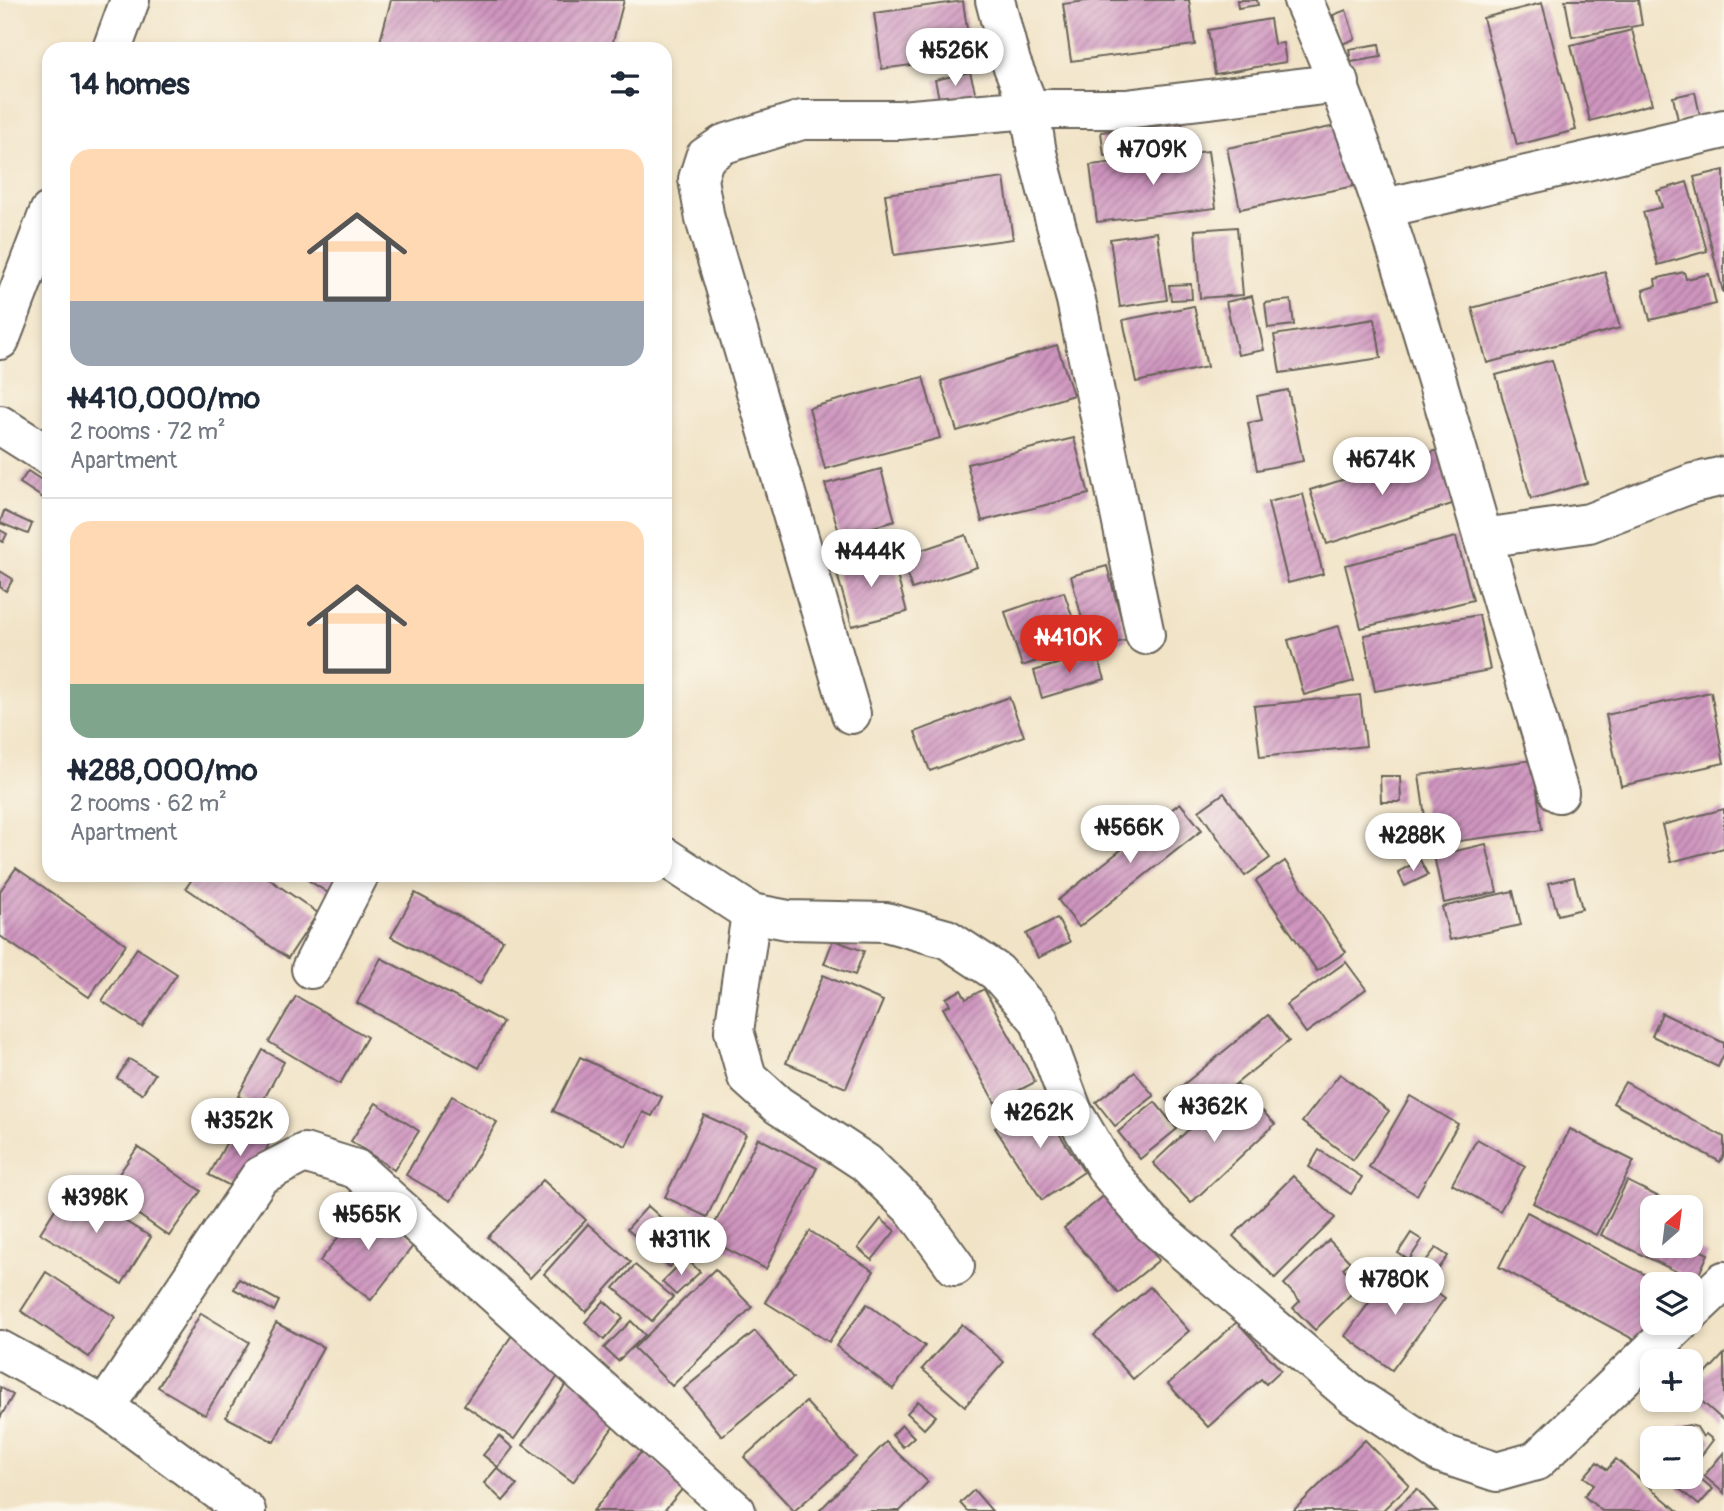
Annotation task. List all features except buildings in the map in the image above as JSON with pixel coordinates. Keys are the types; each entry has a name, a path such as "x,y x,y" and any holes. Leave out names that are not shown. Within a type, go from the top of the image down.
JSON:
{"street":[{"path":"115,42 130,0"},
{"path":"995,0 1011,62 1030,109 1037,153 1076,300 1145,635"},
{"path":"1303,0 1340,83 1385,208 1446,402 1483,538 1559,793"},
{"path":"851,714 705,219 698,179 705,158 724,144 802,120 900,120 1030,109 1126,109 1340,83"},
{"path":"1385,208 1724,129"},
{"path":"0,340 42,230"},
{"path":"0,425 42,452"},
{"path":"1483,538 1589,523 1693,483 1724,476"},
{"path":"672,862 751,913 788,920 886,922 947,939 997,972 1039,1020 1073,1112 1108,1171 1151,1223 1354,1396 1440,1453 1497,1472 1536,1461 1667,1335"},
{"path":"312,969 356,882"},
{"path":"751,913 734,1031 747,1077 778,1105 866,1163 915,1210 955,1266"},
{"path":"105,1407 260,1176 304,1153 356,1169 736,1511"},
{"path":"1703,1301 1724,1281"},
{"path":"0,1350 105,1407 246,1511"}]}
